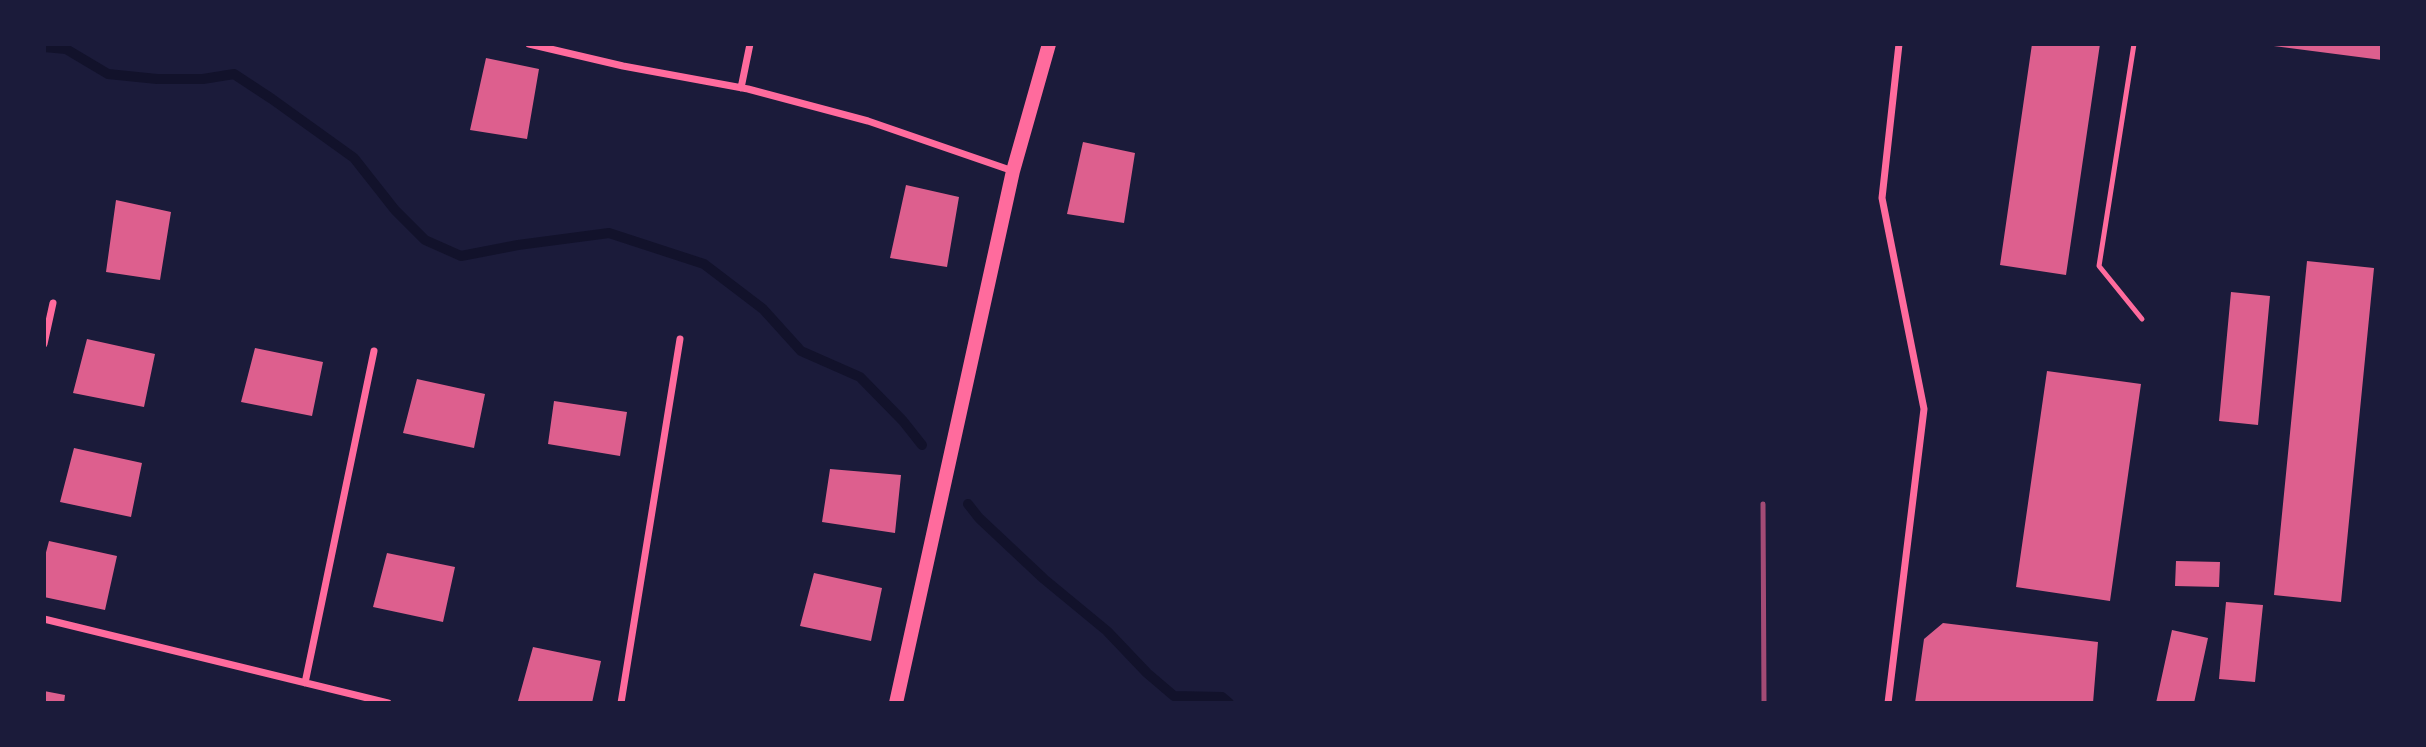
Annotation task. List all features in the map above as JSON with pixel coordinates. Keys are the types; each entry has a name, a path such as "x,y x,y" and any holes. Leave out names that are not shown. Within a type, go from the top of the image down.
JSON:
{"main road":[{"path":"896,703 1013,171 1049,44"}],"street":[{"path":"529,44 623,66 741,88 868,121 1013,171"},
{"path":"741,88 750,44"},
{"path":"1888,703 1924,409 1882,198 1899,44"},
{"path":"44,344 53,303"},
{"path":"621,703 680,339"},
{"path":"305,683 374,351"},
{"path":"44,619 387,703"}],"lane":[{"path":"2134,44 2099,266 2142,319"}],"building":[{"path":"2032,44 2100,44 2066,275 2000,265"},
{"path":"2382,44 2382,60 2266,45"},
{"path":"486,58 539,69 527,139 470,130"},
{"path":"1083,142 1135,153 1124,223 1067,214"},
{"path":"906,185 959,197 947,267 890,258"},
{"path":"116,200 171,212 160,280 106,272"},
{"path":"2307,261 2374,268 2341,602 2274,595"},
{"path":"2231,292 2270,296 2258,425 2219,421"},
{"path":"87,339 155,354 144,407 73,393"},
{"path":"255,348 323,362 312,416 241,402"},
{"path":"2047,371 2141,384 2110,601 2016,587"},
{"path":"417,379 485,394 474,448 403,433"},
{"path":"554,401 627,412 620,456 548,444"},
{"path":"74,448 142,463 131,517 60,502"},
{"path":"830,469 901,475 895,533 822,522"},
{"path":"49,541 117,556 105,610 44,597 44,560"},
{"path":"387,553 455,567 443,622 373,607"},
{"path":"2176,561 2220,562 2219,587 2175,586"},
{"path":"814,573 882,588 871,641 800,626"},
{"path":"2226,602 2263,605 2255,682 2219,679"},
{"path":"1943,623 2098,642 2093,703 1915,703 1924,639"},
{"path":"2172,630 2208,638 2194,703 2156,703"},
{"path":"533,647 601,661 592,703 518,701"},
{"path":"44,691 65,695 64,703 44,703"}],"waterway":[{"path":"44,47 66,49 108,74 157,79 203,79 234,74 354,158 395,210 425,240 461,256 518,245 609,233 704,264 763,309 801,351 860,377 903,421 922,445"},
{"path":"968,504 979,518 1044,579 1107,631 1147,673 1174,696 1222,697 1229,703"}],"railway":[{"path":"1763,504 1764,703"}]}
